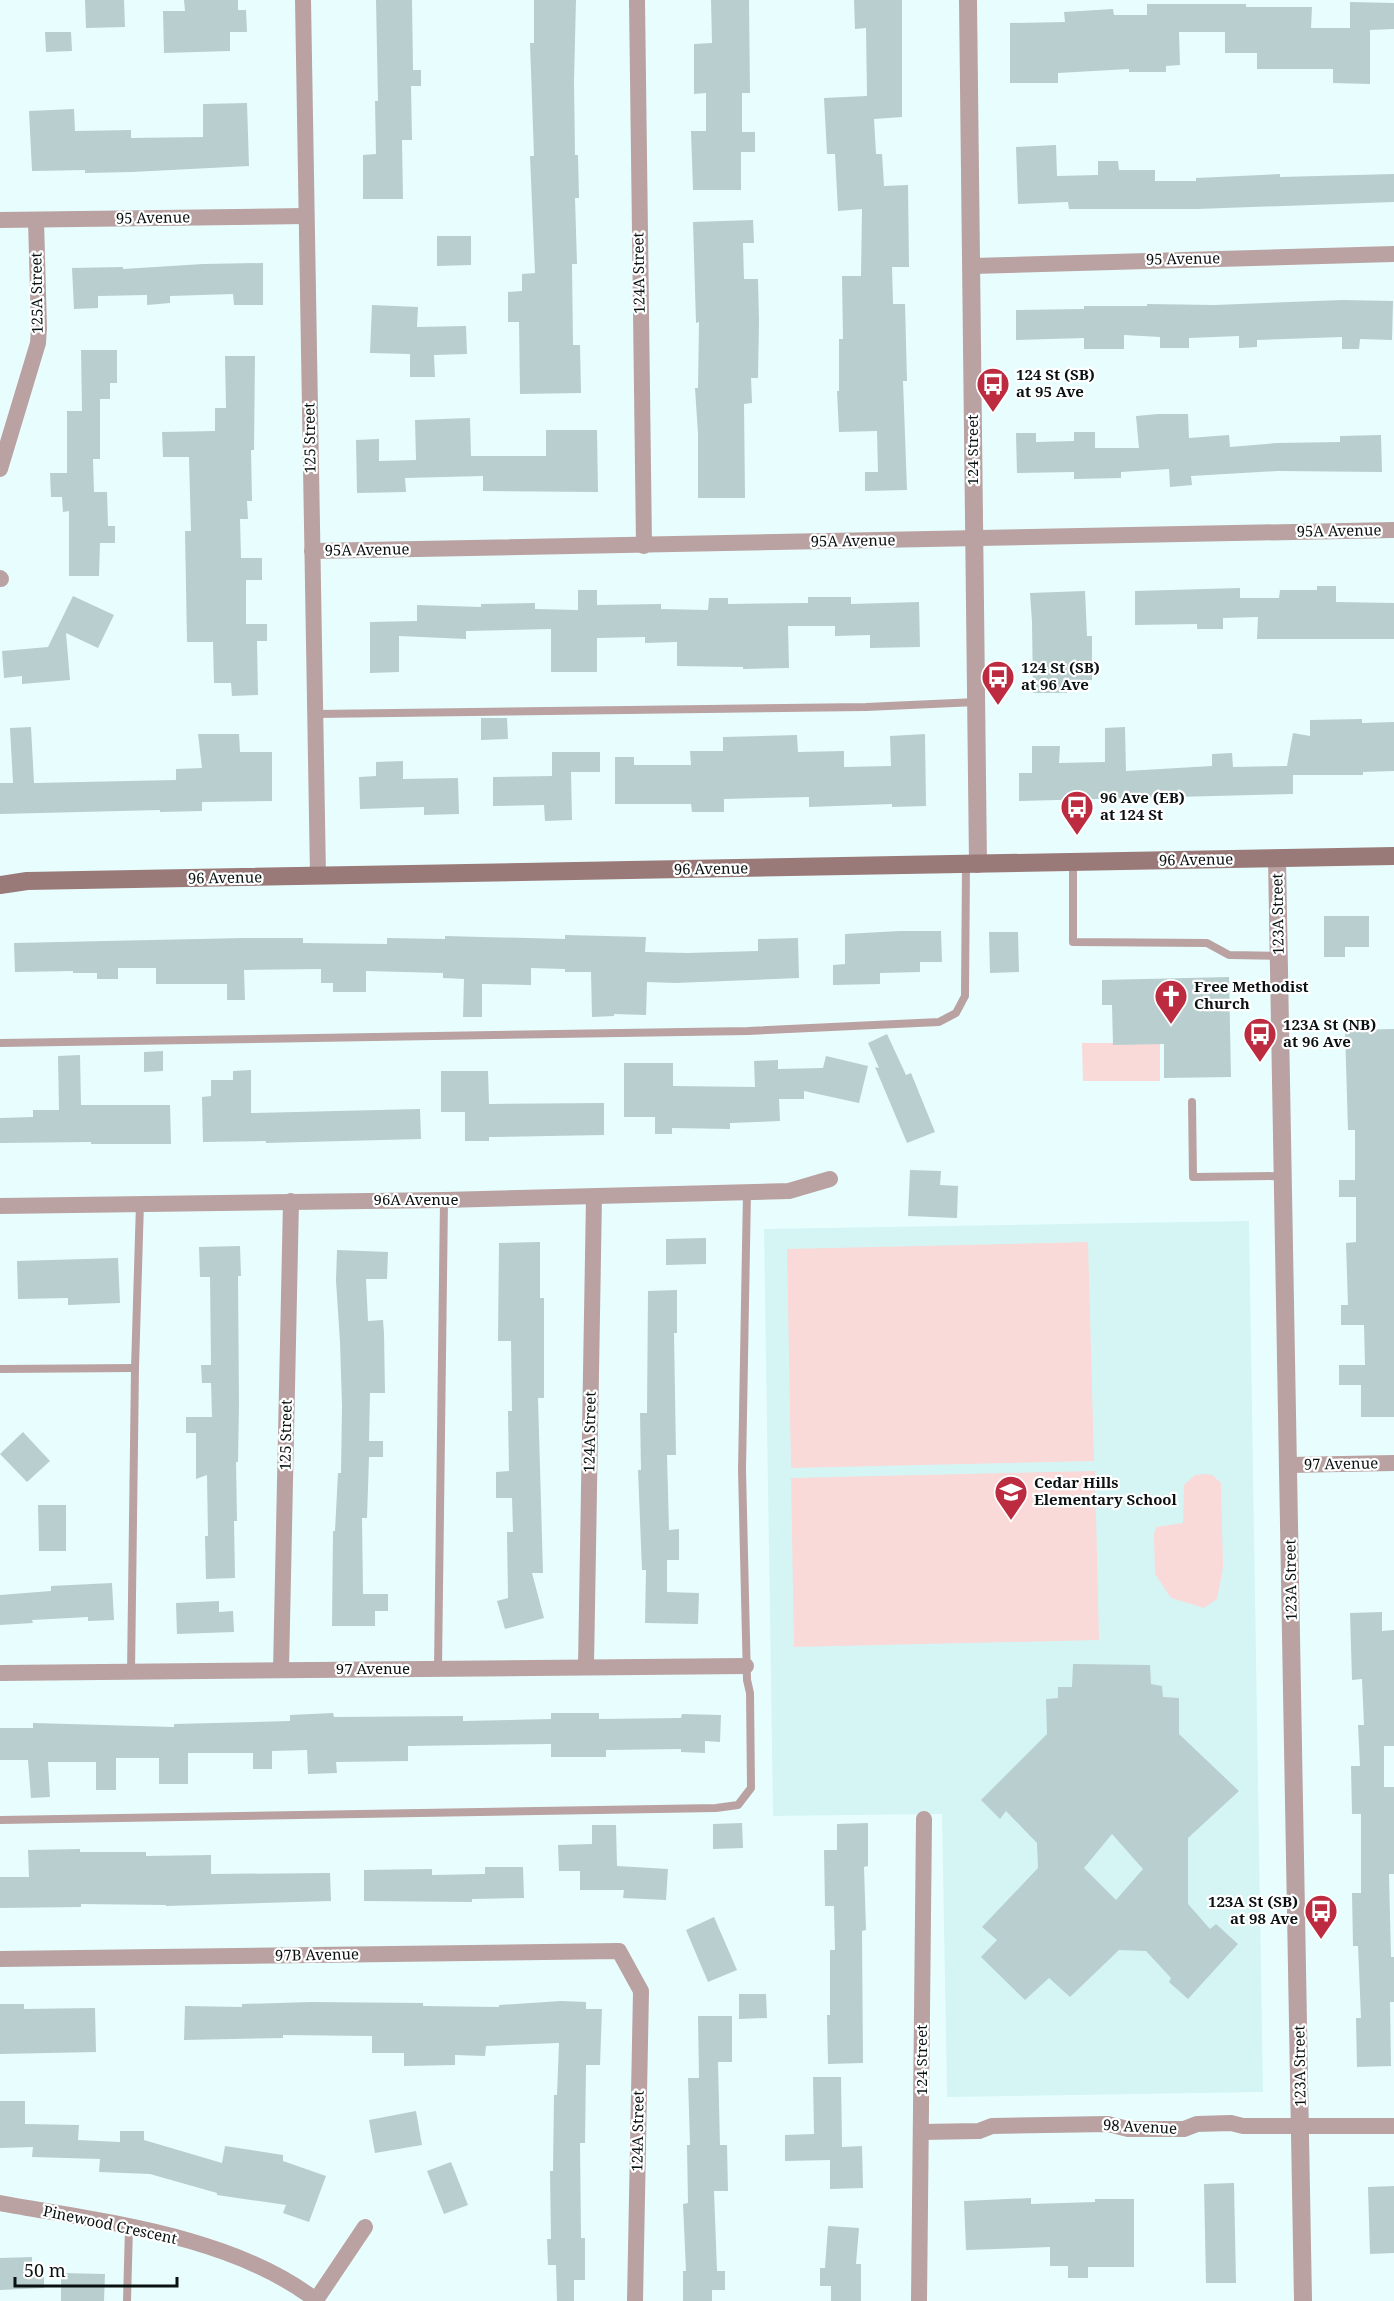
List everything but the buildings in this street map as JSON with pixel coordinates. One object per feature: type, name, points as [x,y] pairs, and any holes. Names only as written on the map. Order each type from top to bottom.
[{"type":"main road","name":"96 Avenue","points":[[0,878],[27,881],[1394,856]]},
{"type":"main road","name":"96 Avenue","points":[[0,885],[27,881]]},
{"type":"street","name":"125 Street","points":[[303,0],[318,876]]},
{"type":"street","name":"124A Street","points":[[637,0],[644,546]]},
{"type":"street","name":"124 Street","points":[[968,0],[973,539],[977,702],[972,865]]},
{"type":"street","name":"95 Avenue","points":[[0,220],[306,216]]},
{"type":"street","name":"125A Street","points":[[0,470],[38,343],[36,220]]},
{"type":"street","name":"95 Avenue","points":[[972,266],[1394,254]]},
{"type":"street","name":"95A Avenue","points":[[312,551],[1394,530]]},
{"type":"street","name":"123A Street","points":[[1277,859],[1303,2301]]},
{"type":"street","name":"96A Avenue","points":[[0,1206],[444,1200],[789,1191],[830,1179]]},
{"type":"street","name":"124A Street","points":[[586,1666],[594,1197]]},
{"type":"street","name":"125 Street","points":[[281,1670],[291,1201]]},
{"type":"street","name":"97 Avenue","points":[[1289,1465],[1394,1463]]},
{"type":"street","name":"97 Avenue","points":[[0,1673],[746,1666]]},
{"type":"street","name":"124 Street","points":[[919,2301],[924,1819]]},
{"type":"street","name":"97B Avenue","points":[[0,1959],[619,1950],[626,1964]]},
{"type":"street","name":"124A Street","points":[[626,1964],[641,1991],[635,2301]]},
{"type":"street","name":"98 Avenue","points":[[922,2132],[979,2131],[992,2126],[1108,2124],[1128,2129],[1184,2129],[1197,2124],[1232,2123],[1243,2126],[1394,2126]]},
{"type":"street","name":"Pinewood Crescent","points":[[0,2203],[175,2237],[223,2252],[285,2281],[316,2300],[365,2227]]},
{"type":"lane","points":[[316,714],[866,706],[977,702]]},
{"type":"lane","points":[[1073,862],[1073,942],[1207,943],[1229,955],[1279,956]]},
{"type":"lane","points":[[0,1043],[737,1031],[939,1022],[957,1013],[965,996],[972,865]]},
{"type":"lane","points":[[1192,1101],[1193,1177],[1284,1176]]},
{"type":"lane","points":[[0,1820],[716,1808],[738,1805],[751,1788],[742,1470],[747,1192]]},
{"type":"lane","points":[[438,1668],[444,1200]]},
{"type":"lane","points":[[131,1672],[135,1368],[140,1203]]},
{"type":"lane","points":[[0,1369],[135,1368]]},
{"type":"lane","points":[[128,2301],[129,2227]]},
{"type":"shaded area","points":[[1082,1043],[1160,1043],[1160,1081],[1083,1081]]},
{"type":"shaded area","name":"Cedar Hills Elementary School","points":[[1249,1221],[1263,2092],[947,2097],[942,1814],[773,1816],[764,1229]]},
{"type":"shaded area","points":[[1088,1242],[1094,1461],[791,1468],[787,1249]]},
{"type":"shaded area","points":[[1095,1471],[1099,1640],[794,1647],[791,1478]]},
{"type":"shaded area","points":[[1195,1475],[1212,1475],[1221,1483],[1223,1568],[1217,1599],[1204,1608],[1171,1598],[1155,1574],[1154,1535],[1156,1527],[1183,1523],[1184,1485]]},
{"type":"place","name":"124 St (SB) at 95 Ave","points":[[993,413]]},
{"type":"place","name":"124 St (SB) at 96 Ave","points":[[998,706]]},
{"type":"place","name":"96 Ave (EB) at 124 St","points":[[1077,836]]},
{"type":"place","name":"Free Methodist Church","points":[[1171,1025]]},
{"type":"place","name":"123A St (NB) at 96 Ave","points":[[1260,1063]]},
{"type":"place","name":"Cedar Hills Elementary School","points":[[1011,1521]]},
{"type":"place","name":"123A St (SB) at 98 Ave","points":[[1321,1940]]}]
